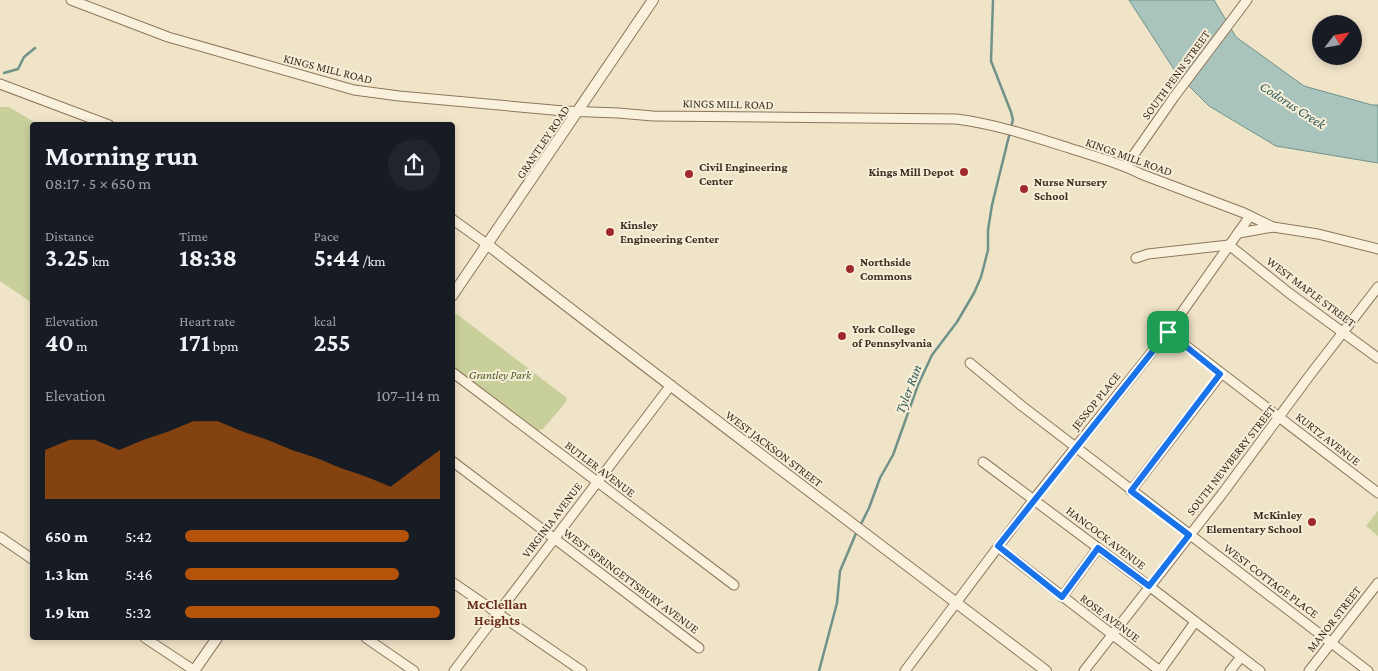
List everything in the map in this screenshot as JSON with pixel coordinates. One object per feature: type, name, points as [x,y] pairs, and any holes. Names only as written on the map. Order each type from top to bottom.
[{"type":"street","name":"KINGS MILL ROAD","points":[[71,0],[168,36],[354,90],[399,96],[578,112],[653,116],[956,119],[980,122],[1126,166],[1141,174],[1244,213],[1273,227],[1318,234],[1378,249]]},
{"type":"street","name":"GRANTLEY ROAD","points":[[455,292],[653,0]]},
{"type":"street","name":"SOUTH PENN STREET","points":[[1126,166],[1174,97],[1247,0]]},
{"type":"street","points":[[0,84],[101,122]]},
{"type":"street","name":"JESSOP PLACE","points":[[905,671],[1034,499],[1168,332],[1250,216]]},
{"type":"street","points":[[455,221],[488,245]]},
{"type":"street","points":[[1239,233],[1273,227]]},
{"type":"street","name":"WEST JACKSON STREET","points":[[488,245],[1046,671]]},
{"type":"street","points":[[1136,258],[1148,254],[1229,245]]},
{"type":"street","name":"WEST MAPLE STREET","points":[[1229,245],[1378,358]]},
{"type":"street","name":"SOUTH NEWBERRY STREET","points":[[1084,671],[1378,287]]},
{"type":"street","name":"KURTZ AVENUE","points":[[1168,332],[1220,374],[1280,417],[1378,493]]},
{"type":"street","name":"WEST COTTAGE PLACE","points":[[970,363],[1131,491],[1368,671]]},
{"type":"street","name":"BUTLER AVENUE","points":[[455,374],[734,586]]},
{"type":"street","points":[[1131,491],[1220,374]]},
{"type":"street","name":"VIRGINIA AVENUE","points":[[454,671],[671,385]]},
{"type":"street","name":"HANCOCK AVENUE","points":[[983,462],[1260,671]]},
{"type":"street","name":"WEST SPRINGETTSBURY AVENUE","points":[[455,463],[699,648]]},
{"type":"street","points":[[0,537],[30,558]]},
{"type":"street","name":"ROSE AVENUE","points":[[998,546],[1160,671]]},
{"type":"street","points":[[1062,597],[1098,548]]},
{"type":"street","points":[[455,584],[582,671]]},
{"type":"street","name":"MANOR STREET","points":[[1309,671],[1378,584]]},
{"type":"street","points":[[1160,671],[1195,622]]},
{"type":"street","points":[[149,640],[195,671],[216,640]]},
{"type":"street","points":[[369,640],[414,671]]},
{"type":"street","points":[[1230,671],[1241,657]]},
{"type":"green space","points":[[0,107],[9,107],[34,122],[30,122],[30,302],[0,281]]},
{"type":"green space","name":"Grantley Park","points":[[455,314],[567,398],[566,402],[543,429],[537,431],[455,369]]},
{"type":"green space","points":[[1378,511],[1378,536],[1366,526]]},
{"type":"water","name":"Codorus Creek","points":[[1129,0],[1214,0],[1236,37],[1304,86],[1378,105],[1378,163],[1276,146],[1209,106],[1177,74]]},
{"type":"waterway","name":"Tyler Run","points":[[993,0],[991,61],[1011,112],[1013,120],[1011,127]]},
{"type":"waterway","points":[[4,73],[18,69],[24,57],[35,48]]},
{"type":"waterway","name":"Tyler Run","points":[[860,526],[880,478],[893,455],[918,385],[932,355],[957,322],[981,277],[988,250],[988,230],[992,205],[1010,132]]},
{"type":"waterway","name":"Tyler Run","points":[[819,671],[837,603],[840,571],[857,531]]},
{"type":"place","name":"Kings Mill Depot","points":[[964,172]]},
{"type":"place","name":"Civil Engineering Center","points":[[689,174]]},
{"type":"place","name":"Nurse Nursery School","points":[[1024,189]]},
{"type":"place","name":"Kinsley Engineering Center","points":[[610,232]]},
{"type":"place","name":"Northside Commons","points":[[850,269]]},
{"type":"place","name":"York College of Pennsylvania","points":[[842,336]]},
{"type":"place","name":"McKinley Elementary School","points":[[1312,522]]},
{"type":"district","name":"McClellan Heights","points":[[497,612]]},
{"type":"route","points":[[1168,332],[1220,374],[1131,491],[1189,535],[1149,586],[1098,548],[1062,597],[998,546],[1168,332]]}]
